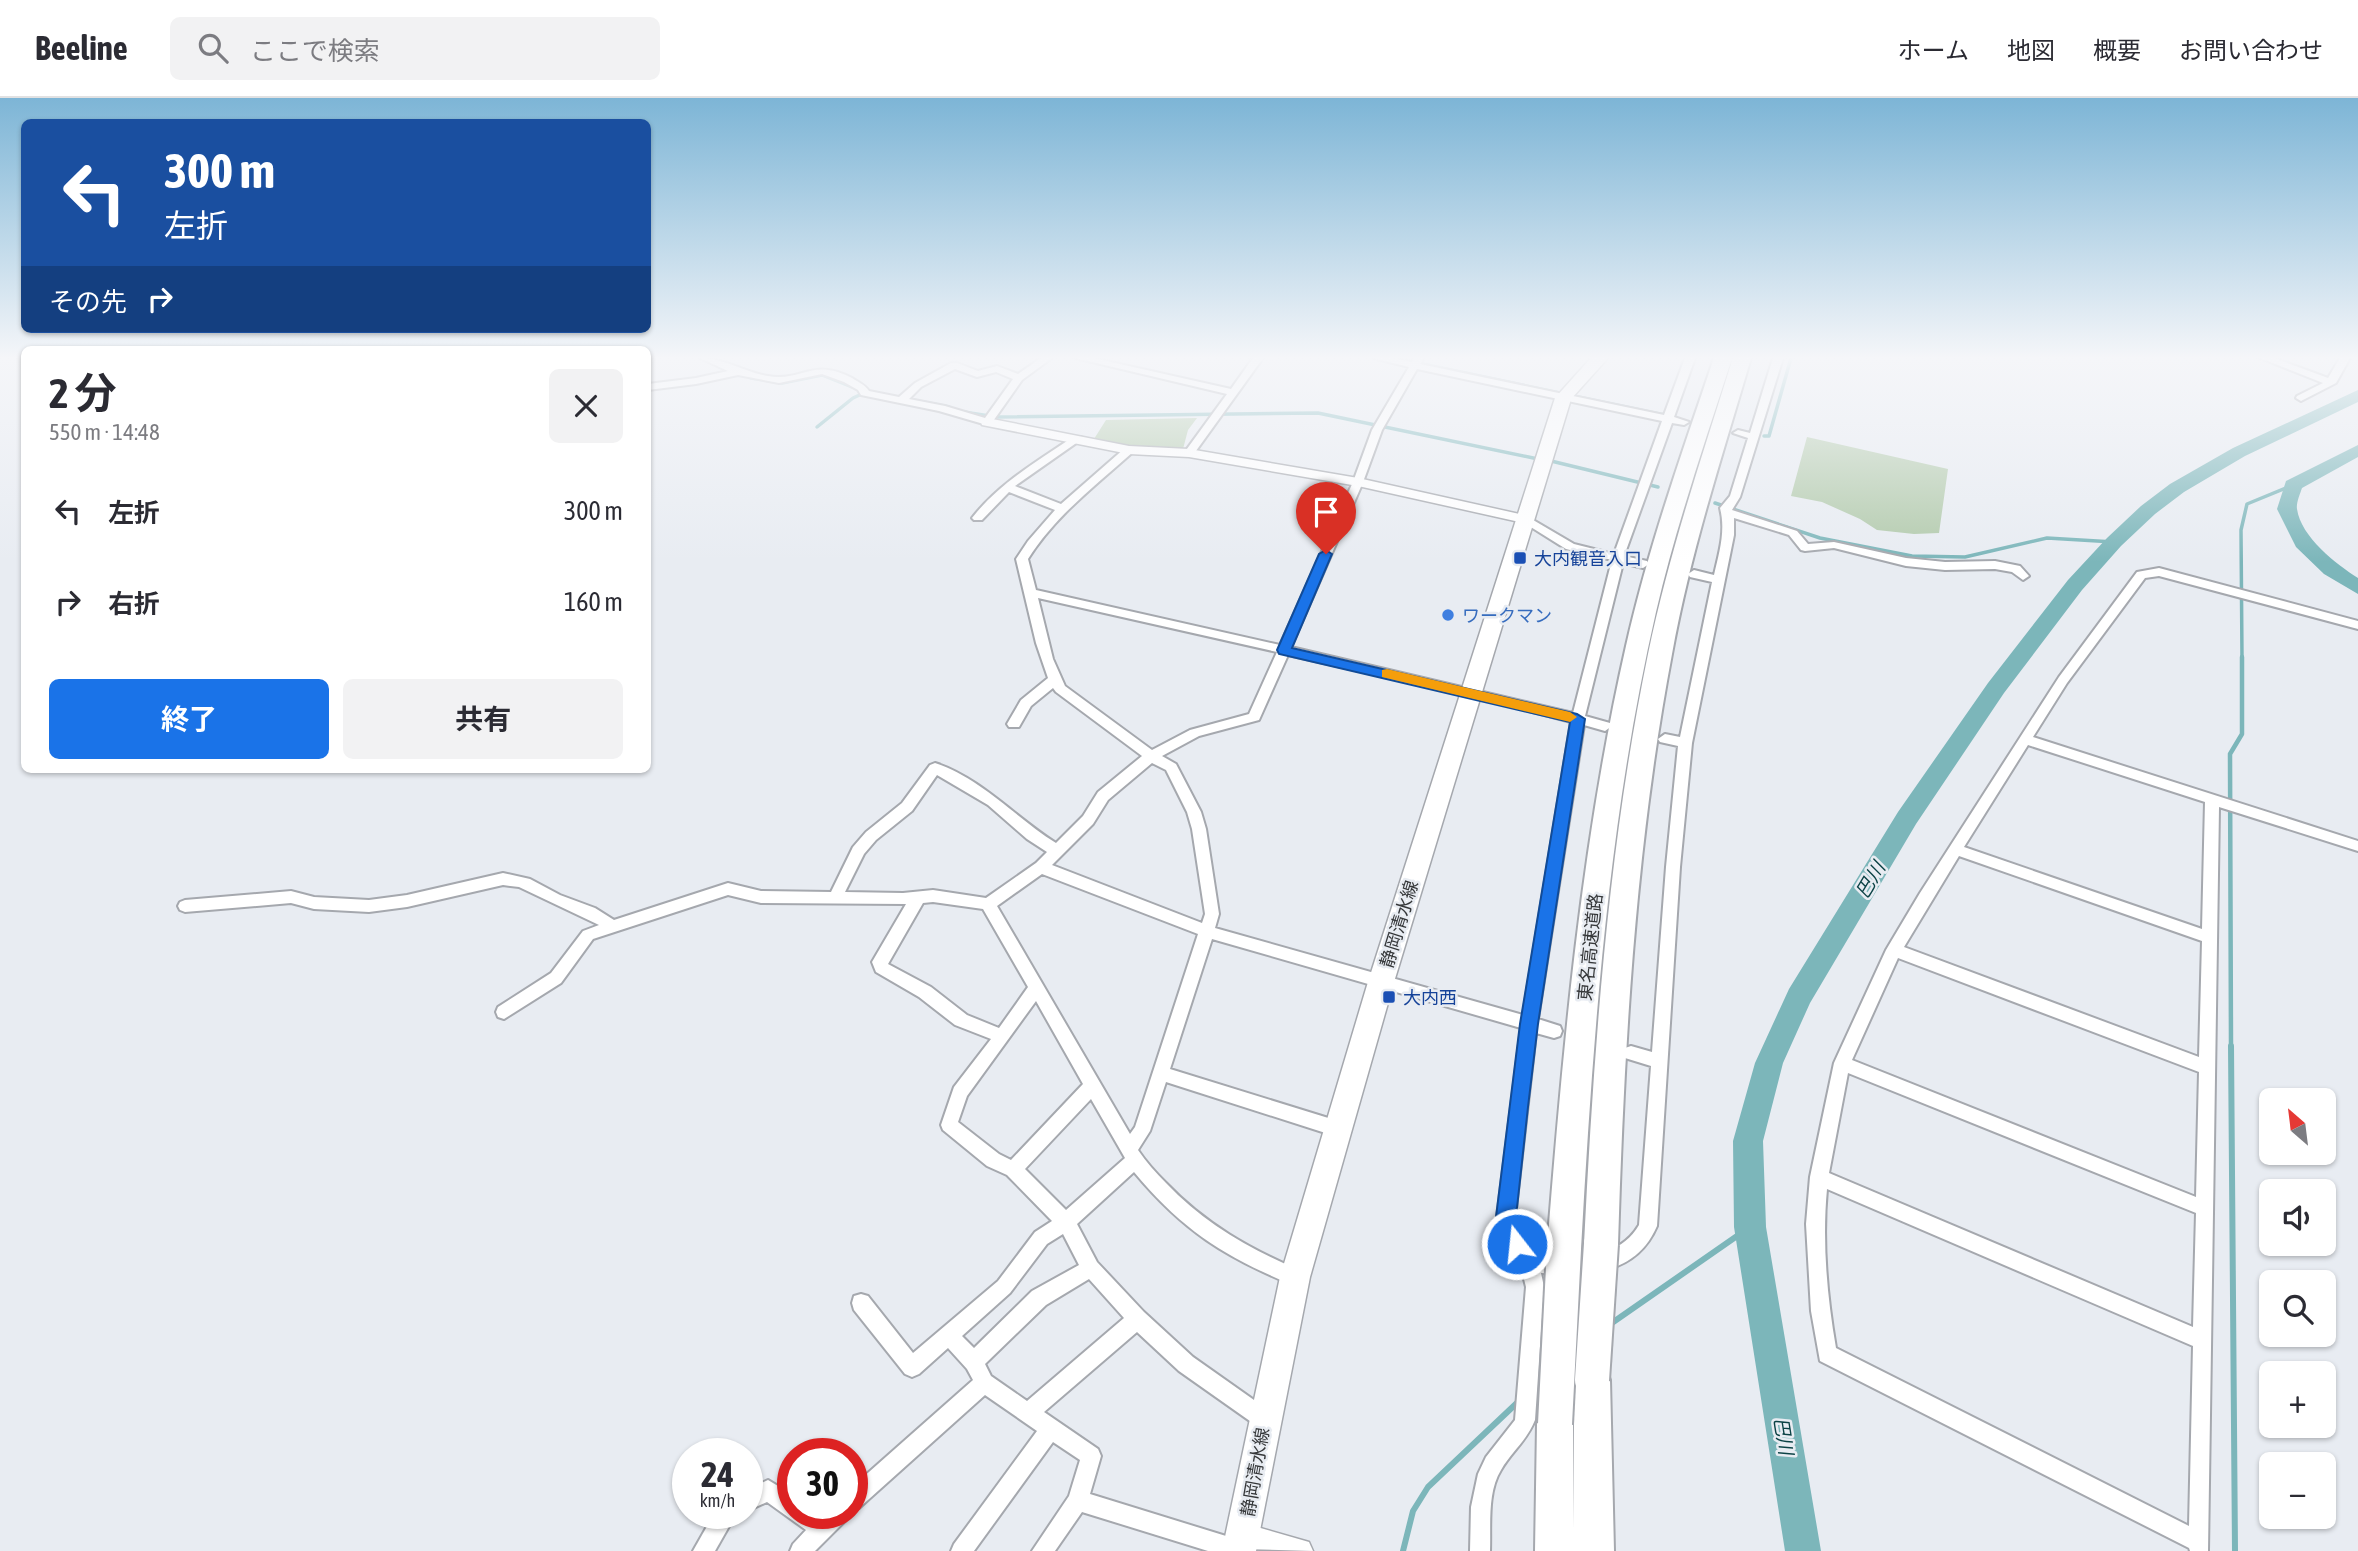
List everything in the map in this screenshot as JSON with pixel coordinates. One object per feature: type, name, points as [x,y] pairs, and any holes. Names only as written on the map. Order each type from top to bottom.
[{"type":"highway","name":"東名高速道路","points":[[1555,1551],[1540,1422],[1564,1249],[1572,1121],[1598,869],[1613,771],[1637,647],[1659,558],[1701,426]]},
{"type":"highway","name":"東名高速道路","points":[[1594,1551],[1592,1380],[1614,991],[1639,777],[1661,653],[1681,563],[1722,426]]},
{"type":"main road","name":"静岡清水線","points":[[1240,1546],[1295,1277],[1381,982],[1554,426]]},
{"type":"street","points":[[1007,426],[1129,450],[1189,453],[1358,482],[1524,519],[1570,547],[1643,564]]},
{"type":"street","points":[[1189,453],[1209,426]]},
{"type":"street","points":[[504,1012],[556,978],[588,935],[728,889],[761,897],[835,899],[933,896],[988,904],[1041,867],[1088,820],[1103,796],[1151,755],[1195,733],[1254,717],[1358,482],[1379,426]]},
{"type":"street","points":[[1480,1551],[1481,1518],[1493,1465],[1521,1433],[1540,1422],[1530,1366],[1535,1287],[1529,1263],[1517,1244],[1506,1217],[1529,1024],[1577,719],[1618,558],[1663,426]]},
{"type":"street","points":[[1529,1263],[1553,1265],[1612,1259],[1625,1254],[1640,1241],[1648,1226],[1673,867],[1685,743],[1728,535],[1728,507],[1758,426]]},
{"type":"street","points":[[1738,433],[1755,437]]},
{"type":"street","points":[[978,518],[984,509],[1010,488],[1077,439]]},
{"type":"street","points":[[861,1303],[912,1367],[1004,1287],[1041,1238],[1066,1222],[1132,1154],[1142,1131],[1212,914],[1196,821],[1171,767],[1069,696],[1055,679],[1038,626],[1034,593],[1023,559],[1032,541],[1063,509],[1129,450]]},
{"type":"street","points":[[1010,488],[1063,509]]},
{"type":"street","points":[[1728,507],[1793,533],[1805,548],[1834,545],[1906,562],[1995,565],[2016,569],[2023,576]]},
{"type":"street","points":[[2212,800],[2199,1546],[1827,1354],[1820,1311],[1815,1224],[1819,1177],[1842,1063],[1894,950],[2063,680],[2141,575],[2158,572],[2358,625]]},
{"type":"street","points":[[1694,574],[1718,580]]},
{"type":"street","points":[[1034,593],[1471,692],[1605,726]]},
{"type":"street","points":[[1014,724],[1026,703],[1055,679]]},
{"type":"street","points":[[1665,739],[1685,743]]},
{"type":"street","points":[[2027,740],[2358,846]]},
{"type":"street","points":[[835,899],[858,851],[871,836],[907,807],[934,768],[993,801],[1032,835],[1056,851]]},
{"type":"street","points":[[1958,850],[2209,937]]},
{"type":"street","points":[[1041,867],[1206,931],[1554,1031]]},
{"type":"street","points":[[185,906],[291,897],[314,903],[369,906],[407,901],[503,879],[515,879],[528,882],[556,900],[586,908],[611,926]]},
{"type":"street","points":[[918,898],[880,962],[881,968],[925,992],[961,1020],[1002,1036]]},
{"type":"street","points":[[988,904],[1091,1087],[1132,1154],[1163,1195],[1188,1219],[1231,1250],[1295,1277]]},
{"type":"street","points":[[1894,950],[2206,1067]]},
{"type":"street","points":[[1036,988],[960,1091],[949,1125],[993,1160],[1013,1169],[1066,1222],[1091,1268],[1137,1319],[1186,1364],[1265,1419]]},
{"type":"street","points":[[1631,1053],[1660,1061]]},
{"type":"street","points":[[1842,1063],[2204,1208]]},
{"type":"street","points":[[1159,1073],[1338,1129]]},
{"type":"street","points":[[1013,1169],[1091,1087]]},
{"type":"street","points":[[1819,1177],[2202,1340]]},
{"type":"street","points":[[974,1362],[1039,1298],[1091,1268]]},
{"type":"street","points":[[1028,1413],[1137,1319]]},
{"type":"street","points":[[949,1335],[974,1362],[984,1383],[1091,1456],[1078,1502],[1042,1551]]},
{"type":"street","points":[[868,1487],[984,1383]]},
{"type":"street","points":[[961,1551],[1051,1428]]},
{"type":"street","points":[[1078,1502],[1240,1546],[1300,1551]]},
{"type":"street","points":[[703,1551],[717,1529]]},
{"type":"street","points":[[800,1551],[822,1529]]},
{"type":"green space","points":[[1102,426],[1191,426],[1183,449],[1131,447],[1094,439]]},
{"type":"green space","points":[[1807,437],[1948,469],[1939,533],[1914,534],[1877,530],[1822,502],[1791,496]]},
{"type":"waterway","points":[[1379,426],[1538,459]]},
{"type":"waterway","points":[[1764,436],[1769,436],[1772,426]]},
{"type":"waterway","name":"巴川","points":[[1803,1551],[1750,1227],[1748,1141],[1769,1063],[1799,997],[1907,818],[1996,688],[2075,585],[2114,542],[2148,510],[2177,488],[2239,452],[2294,426]]},
{"type":"waterway","points":[[2358,450],[2293,485],[2287,509],[2303,543],[2331,570],[2358,587]]},
{"type":"waterway","points":[[1547,460],[1658,487]]},
{"type":"waterway","points":[[2242,659],[2241,530],[2247,504],[2293,485]]},
{"type":"waterway","points":[[1715,503],[1820,538],[1912,556],[1965,557],[2047,538],[2114,542]]},
{"type":"waterway","points":[[2231,1048],[2230,754],[2242,734],[2242,659]]},
{"type":"waterway","points":[[2231,1046],[2235,1551]]},
{"type":"waterway","points":[[1609,1325],[1750,1227]]},
{"type":"waterway","points":[[1403,1551],[1413,1511],[1428,1487],[1519,1401]]},
{"type":"slow traffic","points":[[1387,673],[1570,717]]},
{"type":"place","name":"大内観音入口","points":[[1520,558]]},
{"type":"place","name":"ワークマン","points":[[1448,615]]},
{"type":"place","name":"大内西","points":[[1389,997]]},
{"type":"route","points":[[1326,554],[1284,650],[1577,719],[1529,1024],[1506,1217],[1517,1244]]}]
